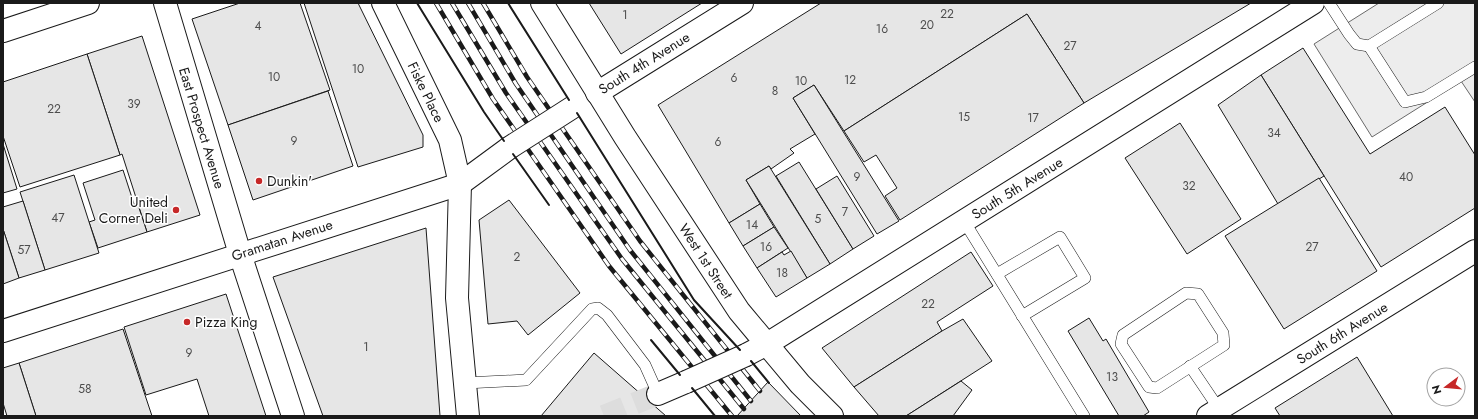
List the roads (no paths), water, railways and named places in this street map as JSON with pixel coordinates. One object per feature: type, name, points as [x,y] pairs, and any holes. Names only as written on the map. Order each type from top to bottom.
[{"type":"street","points":[[3,31],[88,3]]},
{"type":"street","name":"East Prospect Avenue","points":[[165,3],[240,254],[293,416]]},
{"type":"street","name":"Fiske Place","points":[[383,3],[450,140],[460,184],[457,298],[468,416]]},
{"type":"street","name":"West 1st Street","points":[[542,3],[597,92],[739,311],[800,384],[832,416]]},
{"type":"street","name":"South 4th Avenue","points":[[547,124],[742,3]]},
{"type":"street","name":"South 5th Avenue","points":[[658,394],[768,344],[1313,3]]},
{"type":"street","name":"Gramatan Avenue","points":[[3,331],[460,184],[509,148],[547,124]]},
{"type":"street","name":"South 6th Avenue","points":[[1214,414],[1475,250]]},
{"type":"lane","points":[[1329,3],[1357,44],[1369,46],[1438,3]]},
{"type":"lane","points":[[1369,46],[1405,102],[1426,96],[1475,67]]},
{"type":"lane","points":[[964,222],[1084,416]]},
{"type":"lane","points":[[996,274],[1060,236],[1068,248],[1086,278],[1022,316]]},
{"type":"lane","points":[[1186,293],[1198,294],[1223,332],[1224,345],[1190,366],[1157,388],[1148,387],[1121,344],[1123,335],[1186,293]]},
{"type":"lane","points":[[465,383],[526,380],[592,310],[598,308],[607,315],[645,365],[658,394]]},
{"type":"lane","points":[[1190,366],[1214,414]]},
{"type":"tunnel","points":[[604,416],[658,394]]},
{"type":"railway","points":[[436,3],[493,99],[609,266],[732,416]]},
{"type":"railway","points":[[452,3],[506,93],[622,259],[744,409]]},
{"type":"railway","points":[[468,3],[516,84],[630,250],[751,401]]},
{"type":"railway","points":[[483,3],[527,77],[640,241],[760,391]]},
{"type":"place","name":"Dunkin'","points":[[259,181]]},
{"type":"place","name":"United Corner Deli","points":[[176,210]]},
{"type":"place","name":"Pizza King","points":[[187,322]]}]
